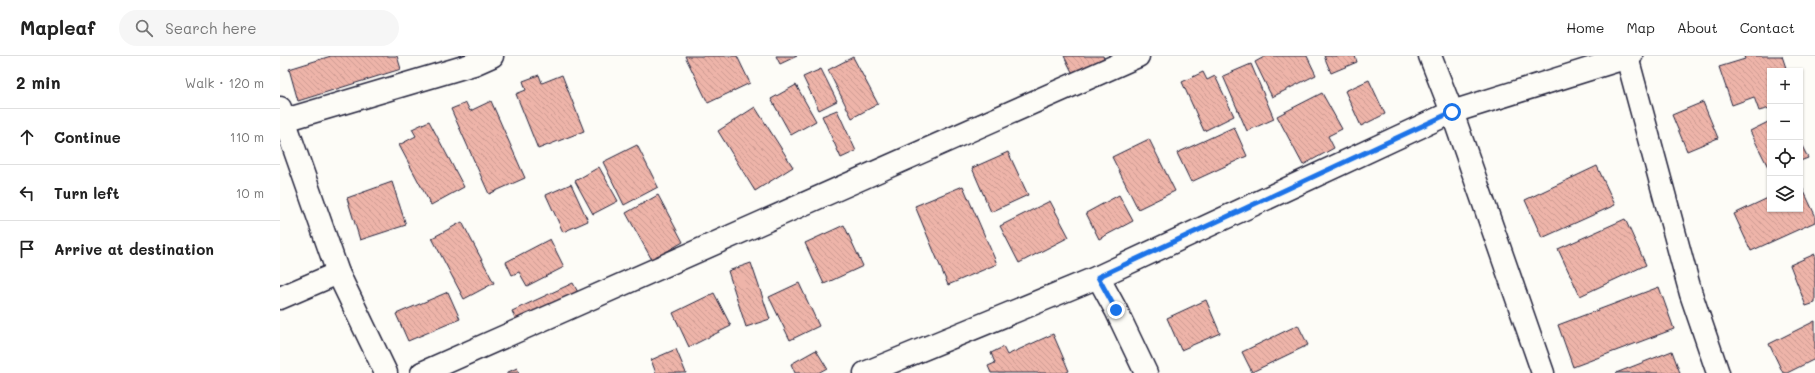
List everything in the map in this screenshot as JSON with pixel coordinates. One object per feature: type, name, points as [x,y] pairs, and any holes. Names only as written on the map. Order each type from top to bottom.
[{"type":"street","points":[[386,373],[338,272],[283,114],[474,64],[492,56]]},
{"type":"street","points":[[422,373],[1138,56]]},
{"type":"street","points":[[1430,56],[1452,112],[1543,373]]},
{"type":"street","points":[[865,373],[1098,277],[1452,112],[1629,57],[1691,294],[1718,373]]},
{"type":"street","points":[[280,298],[338,272]]},
{"type":"street","points":[[1098,277],[1116,310],[1146,373]]},
{"type":"building","points":[[331,56],[397,56],[401,69],[298,101],[289,69]]},
{"type":"building","points":[[685,56],[737,56],[750,83],[708,103]]},
{"type":"building","points":[[776,56],[797,56],[780,64]]},
{"type":"building","points":[[1064,56],[1103,56],[1104,58],[1073,74]]},
{"type":"building","points":[[1266,56],[1307,56],[1316,75],[1272,97],[1255,62]]},
{"type":"building","points":[[1324,56],[1355,56],[1357,62],[1331,73]]},
{"type":"building","points":[[1744,56],[1782,56],[1786,68],[1767,68],[1767,109],[1759,111],[1754,97],[1732,105],[1719,67],[1745,59]]},
{"type":"building","points":[[853,57],[878,104],[852,118],[828,70]]},
{"type":"building","points":[[1251,64],[1274,119],[1247,131],[1223,76]]},
{"type":"building","points":[[821,69],[837,101],[819,110],[803,77]]},
{"type":"building","points":[[1203,72],[1207,80],[1215,76],[1234,116],[1204,131],[1182,82]]},
{"type":"building","points":[[539,75],[542,83],[562,75],[584,131],[538,149],[516,94],[526,90],[523,81]]},
{"type":"building","points":[[1369,80],[1385,114],[1361,126],[1345,91]]},
{"type":"building","points":[[796,85],[816,121],[791,135],[771,99]]},
{"type":"building","points":[[1322,93],[1342,129],[1328,136],[1334,148],[1303,165],[1277,116]]},
{"type":"building","points":[[491,101],[525,178],[489,194],[451,109],[466,103],[470,111]]},
{"type":"building","points":[[1703,102],[1718,138],[1687,151],[1672,115]]},
{"type":"building","points":[[755,107],[793,167],[755,191],[718,131]]},
{"type":"building","points":[[837,110],[856,151],[841,158],[822,116]]},
{"type":"building","points":[[429,121],[464,187],[431,205],[399,145],[416,136],[412,129]]},
{"type":"building","points":[[1767,122],[1767,165],[1750,131]]},
{"type":"building","points":[[1234,127],[1247,156],[1191,182],[1177,153]]},
{"type":"building","points":[[1149,139],[1175,191],[1138,209],[1112,157]]},
{"type":"building","points":[[637,145],[658,187],[624,205],[603,162]]},
{"type":"building","points":[[1803,148],[1808,158],[1803,160]]},
{"type":"building","points":[[1008,152],[1028,195],[991,212],[972,168]]},
{"type":"building","points":[[1597,166],[1615,205],[1542,238],[1525,200]]},
{"type":"building","points":[[599,167],[618,201],[593,214],[575,181]]},
{"type":"building","points":[[392,182],[406,225],[360,240],[347,198]]},
{"type":"building","points":[[571,184],[588,221],[563,232],[546,195]]},
{"type":"building","points":[[963,186],[997,264],[948,285],[915,206]]},
{"type":"building","points":[[1803,189],[1815,215],[1815,222],[1751,251],[1734,214],[1767,198],[1767,212],[1803,212]]},
{"type":"building","points":[[658,195],[683,242],[652,260],[626,213]]},
{"type":"building","points":[[1119,195],[1133,221],[1099,239],[1086,213]]},
{"type":"building","points":[[1050,201],[1069,237],[1019,263],[1000,226]]},
{"type":"building","points":[[1625,219],[1646,265],[1580,296],[1558,249]]},
{"type":"building","points":[[462,222],[494,283],[464,299],[432,238]]},
{"type":"building","points":[[844,225],[863,266],[824,284],[805,243]]},
{"type":"building","points":[[550,239],[564,267],[527,286],[519,272],[512,275],[506,262]]},
{"type":"building","points":[[1815,254],[1815,303],[1806,306],[1790,265]]},
{"type":"building","points":[[751,263],[770,319],[746,327],[728,271]]},
{"type":"building","points":[[573,283],[580,296],[518,325],[512,311]]},
{"type":"building","points":[[799,283],[819,326],[790,340],[769,297]]},
{"type":"building","points":[[1659,287],[1674,329],[1573,367],[1558,325]]},
{"type":"building","points":[[448,292],[460,319],[408,341],[396,314]]},
{"type":"building","points":[[714,293],[731,326],[689,347],[673,313]]},
{"type":"building","points":[[1206,300],[1220,333],[1181,350],[1167,318]]},
{"type":"building","points":[[1815,321],[1815,359],[1787,373],[1783,373],[1769,344]]},
{"type":"building","points":[[1298,325],[1308,345],[1252,372],[1242,352]]},
{"type":"building","points":[[1053,334],[1069,371],[1065,373],[991,373],[988,366],[995,363],[991,353],[1003,347],[1007,355]]},
{"type":"building","points":[[676,349],[686,373],[656,373],[651,360]]},
{"type":"building","points":[[816,350],[827,368],[818,373],[795,373],[791,364]]},
{"type":"building","points":[[1672,351],[1680,373],[1616,373]]},
{"type":"building","points":[[517,368],[519,373],[506,373]]},
{"type":"route","points":[[1116,310],[1098,277],[1452,112]]}]
